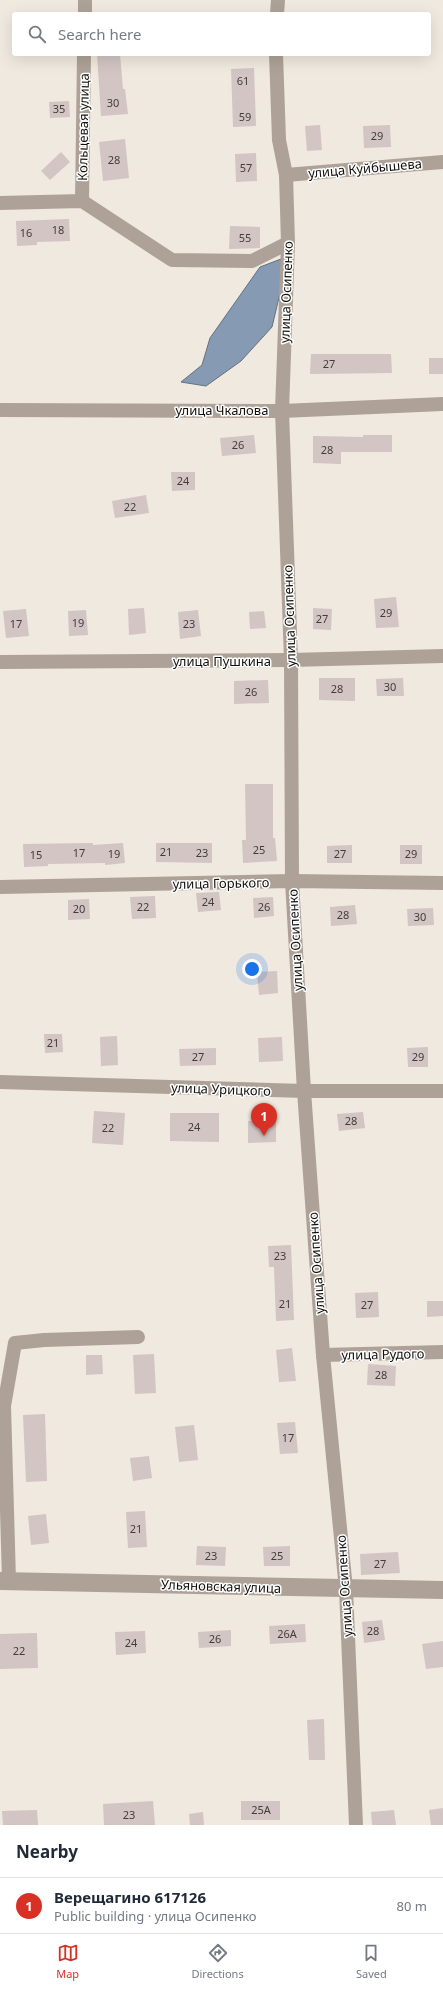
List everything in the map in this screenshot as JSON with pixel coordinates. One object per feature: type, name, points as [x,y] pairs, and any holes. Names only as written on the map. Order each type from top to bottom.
[{"type":"street","points":[[85,0],[85,12]]},
{"type":"street","points":[[277,12],[278,0]]},
{"type":"street","name":"Кольцевая улица","points":[[82,201],[84,56]]},
{"type":"street","name":"улица Осипенко","points":[[276,56],[279,140],[286,175],[288,243],[282,410],[291,660],[292,882],[304,1091],[323,1355],[346,1589],[356,1825]]},
{"type":"street","name":"улица Куйбышева","points":[[286,175],[443,162]]},
{"type":"street","points":[[0,203],[82,201],[172,260],[252,261],[288,243]]},
{"type":"street","name":"улица Чкалова","points":[[0,410],[282,410],[443,404]]},
{"type":"street","name":"улица Пушкина","points":[[0,662],[291,660],[443,656]]},
{"type":"street","name":"улица Горького","points":[[0,887],[292,882],[443,883]]},
{"type":"street","name":"улица Урицкого","points":[[0,1082],[304,1091],[443,1091]]},
{"type":"street","points":[[5,1580],[4,1406],[15,1343],[44,1340],[138,1337]]},
{"type":"street","name":"улица Рудого","points":[[323,1355],[443,1352]]},
{"type":"street","name":"Ульяновская улица","points":[[5,1580],[346,1589],[443,1590]]},
{"type":"water","points":[[281,259],[281,289],[272,327],[241,361],[206,386],[181,382],[202,365],[210,338],[260,267]]},
{"type":"building","points":[[97,56],[120,56],[123,89],[125,89],[128,114],[101,116]]},
{"type":"building","points":[[254,68],[256,126],[233,127],[231,69]]},
{"type":"building","points":[[69,101],[70,117],[50,118],[49,102]]},
{"type":"building","points":[[320,125],[322,150],[307,151],[305,126]]},
{"type":"building","points":[[390,125],[391,147],[364,148],[363,126]]},
{"type":"building","points":[[125,139],[129,178],[103,181],[99,142]]},
{"type":"building","points":[[61,152],[70,162],[50,180],[41,171]]},
{"type":"building","points":[[256,153],[257,181],[236,182],[235,154]]},
{"type":"building","points":[[69,219],[70,241],[37,242],[37,245],[17,246],[16,221]]},
{"type":"building","points":[[230,226],[260,227],[260,248],[229,249]]},
{"type":"building","points":[[311,354],[391,354],[392,373],[310,374]]},
{"type":"building","points":[[429,358],[443,358],[443,374],[429,374]]},
{"type":"building","points":[[254,435],[256,453],[222,456],[220,438]]},
{"type":"building","points":[[363,435],[392,435],[392,452],[341,452],[341,464],[313,463],[313,436],[363,437]]},
{"type":"building","points":[[171,472],[195,472],[195,490],[172,491]]},
{"type":"building","points":[[146,495],[149,513],[115,518],[112,501]]},
{"type":"building","points":[[396,597],[399,627],[376,628],[374,599]]},
{"type":"building","points":[[144,608],[146,633],[129,635],[128,609]]},
{"type":"building","points":[[313,608],[332,609],[331,630],[313,629]]},
{"type":"building","points":[[26,609],[29,636],[6,638],[3,611]]},
{"type":"building","points":[[86,610],[88,635],[69,636],[68,611]]},
{"type":"building","points":[[198,610],[201,636],[180,639],[178,612]]},
{"type":"building","points":[[264,611],[266,628],[250,629],[249,612]]},
{"type":"building","points":[[319,678],[355,678],[355,701],[319,700]]},
{"type":"building","points":[[403,678],[404,696],[377,696],[376,679]]},
{"type":"building","points":[[268,680],[269,703],[234,704],[234,681]]},
{"type":"building","points":[[245,784],[273,784],[273,838],[275,838],[277,861],[243,863],[242,840],[246,840]]},
{"type":"building","points":[[93,843],[93,845],[123,843],[125,863],[105,865],[105,863],[48,864],[48,866],[24,867],[23,844]]},
{"type":"building","points":[[156,843],[212,843],[212,863],[156,862]]},
{"type":"building","points":[[352,845],[352,863],[327,863],[327,846]]},
{"type":"building","points":[[400,845],[422,845],[422,864],[400,864]]},
{"type":"building","points":[[219,892],[221,910],[198,912],[196,893]]},
{"type":"building","points":[[155,896],[156,918],[132,919],[130,897]]},
{"type":"building","points":[[273,897],[274,916],[254,918],[253,898]]},
{"type":"building","points":[[89,899],[90,919],[68,920],[68,900]]},
{"type":"building","points":[[355,905],[357,924],[331,926],[330,907]]},
{"type":"building","points":[[433,908],[434,925],[408,926],[407,909]]},
{"type":"building","points":[[277,971],[278,993],[259,995],[257,972]]},
{"type":"building","points":[[44,1034],[62,1034],[63,1052],[45,1053]]},
{"type":"building","points":[[117,1036],[118,1065],[101,1066],[100,1037]]},
{"type":"building","points":[[282,1037],[283,1061],[259,1062],[258,1038]]},
{"type":"building","points":[[428,1047],[428,1067],[408,1067],[407,1048]]},
{"type":"building","points":[[216,1048],[216,1065],[180,1066],[179,1049]]},
{"type":"building","points":[[94,1111],[125,1113],[123,1145],[92,1143]]},
{"type":"building","points":[[363,1112],[365,1128],[339,1131],[337,1114]]},
{"type":"building","points":[[170,1113],[219,1113],[219,1142],[170,1141]]},
{"type":"building","points":[[276,1120],[276,1142],[248,1143],[248,1121]]},
{"type":"building","points":[[291,1245],[294,1320],[276,1321],[274,1267],[269,1267],[268,1246]]},
{"type":"building","points":[[378,1292],[379,1317],[356,1318],[355,1293]]},
{"type":"building","points":[[427,1301],[443,1301],[443,1316],[427,1317]]},
{"type":"building","points":[[292,1348],[296,1381],[279,1382],[276,1350]]},
{"type":"building","points":[[154,1354],[156,1393],[135,1394],[133,1355]]},
{"type":"building","points":[[86,1355],[102,1355],[103,1374],[86,1375]]},
{"type":"building","points":[[368,1364],[396,1366],[395,1386],[367,1385]]},
{"type":"building","points":[[45,1414],[47,1481],[26,1482],[23,1415]]},
{"type":"building","points":[[295,1422],[298,1453],[280,1454],[277,1423]]},
{"type":"building","points":[[194,1425],[198,1460],[179,1462],[175,1427]]},
{"type":"building","points":[[149,1456],[152,1478],[133,1481],[130,1458]]},
{"type":"building","points":[[145,1511],[147,1547],[128,1548],[126,1512]]},
{"type":"building","points":[[46,1514],[49,1543],[31,1545],[28,1516]]},
{"type":"building","points":[[197,1546],[226,1547],[225,1566],[196,1565]]},
{"type":"building","points":[[290,1546],[290,1566],[264,1566],[263,1547]]},
{"type":"building","points":[[398,1552],[400,1573],[361,1575],[360,1554]]},
{"type":"building","points":[[382,1620],[385,1640],[364,1643],[362,1622]]},
{"type":"building","points":[[305,1624],[306,1642],[270,1644],[269,1626]]},
{"type":"building","points":[[231,1630],[231,1646],[199,1648],[198,1632]]},
{"type":"building","points":[[145,1631],[146,1653],[116,1655],[115,1632]]},
{"type":"building","points":[[37,1633],[38,1668],[0,1669],[0,1634]]},
{"type":"building","points":[[443,1641],[443,1667],[426,1669],[422,1644]]},
{"type":"building","points":[[324,1719],[325,1760],[309,1760],[307,1720]]},
{"type":"building","points":[[153,1801],[155,1825],[104,1825],[103,1804]]},
{"type":"building","points":[[241,1801],[280,1801],[280,1820],[241,1820]]},
{"type":"building","points":[[443,1808],[443,1825],[431,1825],[429,1810]]},
{"type":"building","points":[[37,1810],[38,1825],[3,1825],[2,1811]]},
{"type":"building","points":[[394,1810],[396,1825],[372,1825],[371,1812]]},
{"type":"building","points":[[203,1812],[204,1825],[190,1825],[189,1814]]},
{"type":"place","name":"Верещагино 617126","points":[[264,1136]]}]
